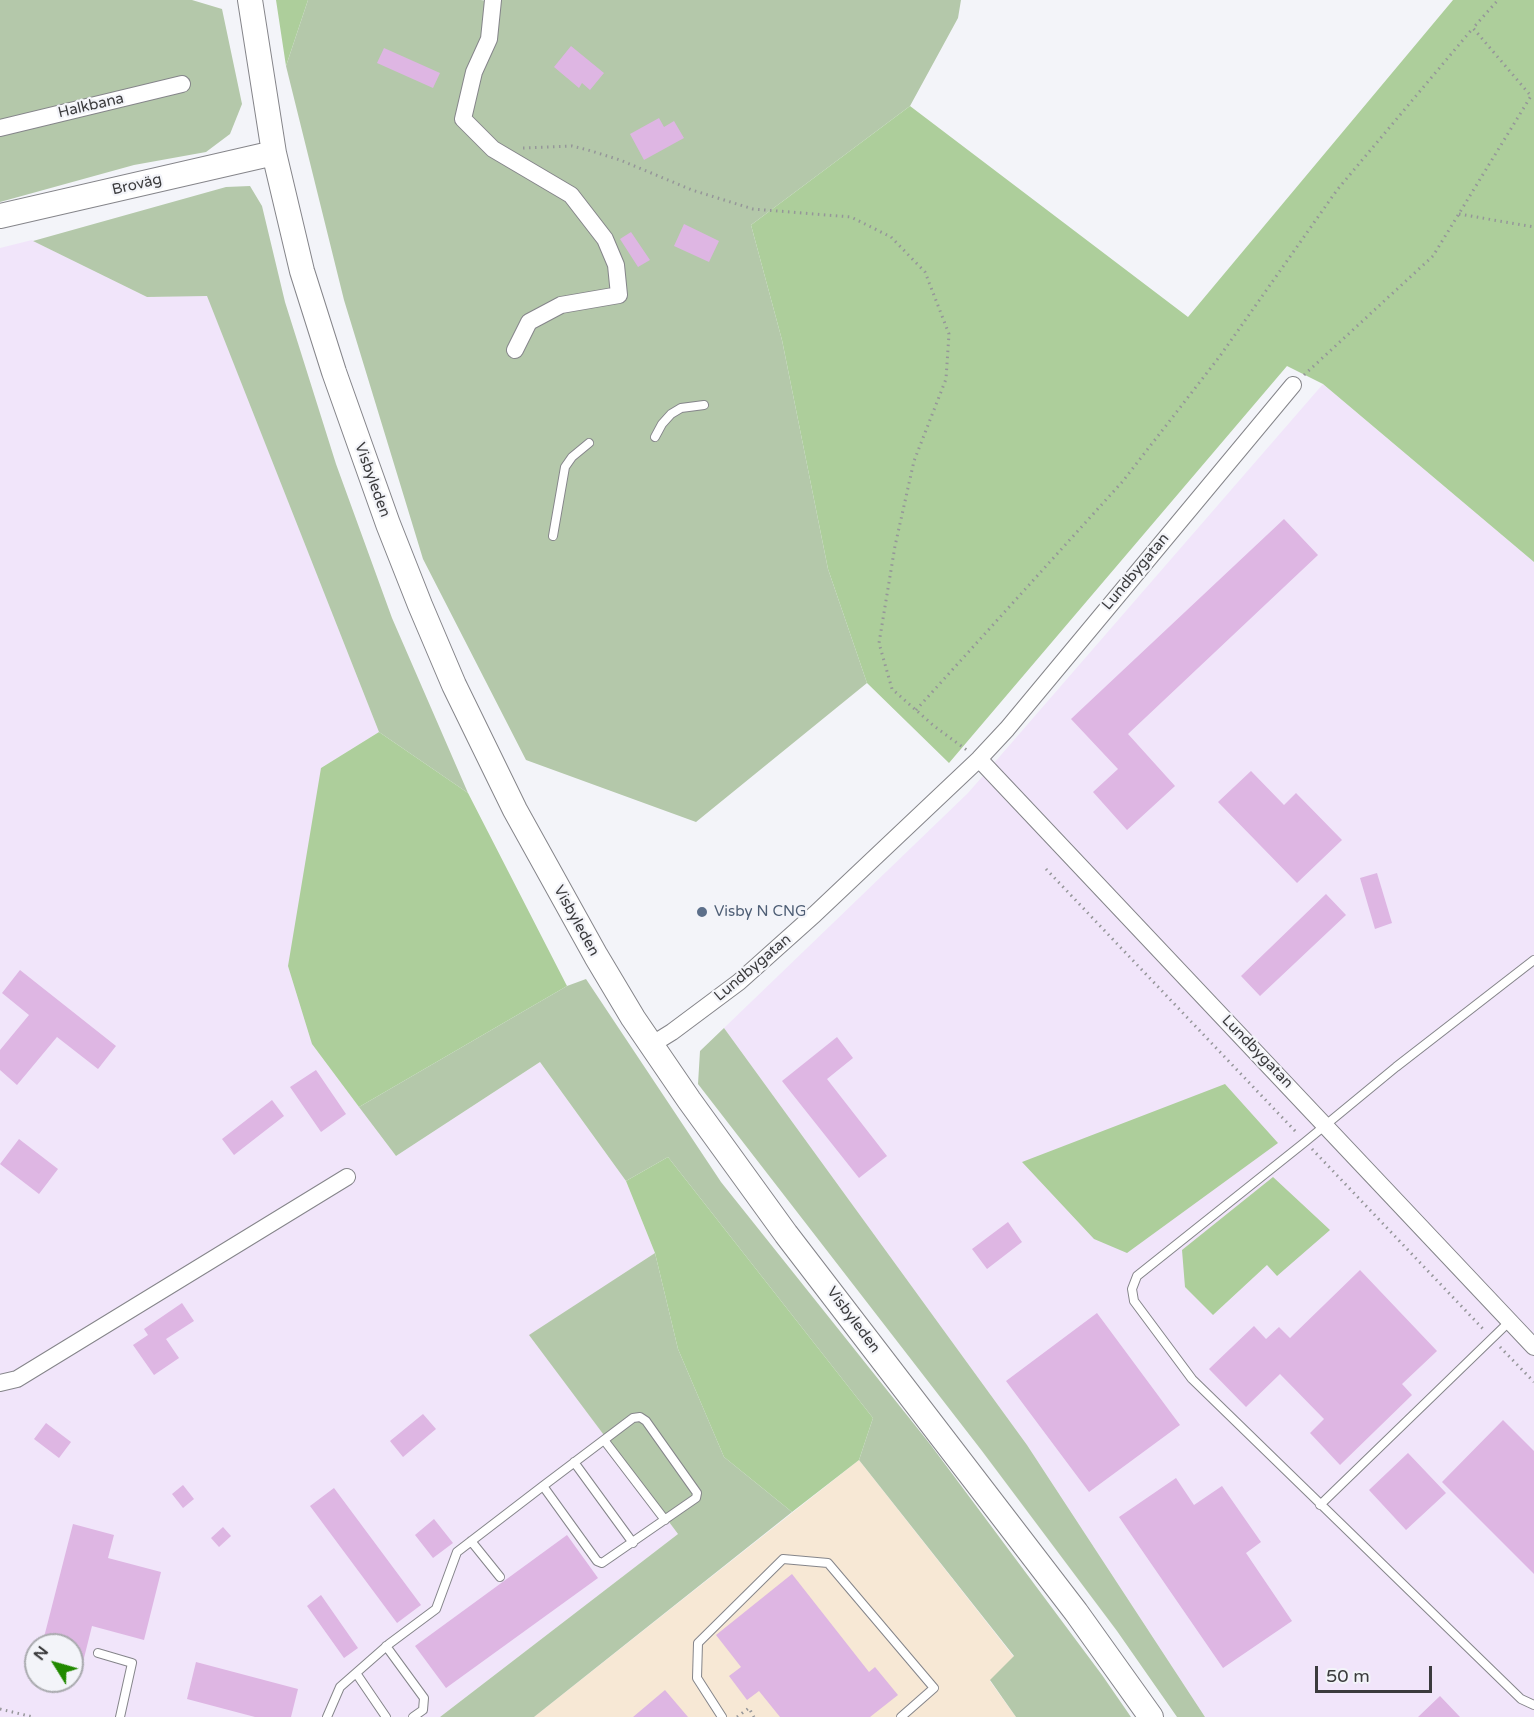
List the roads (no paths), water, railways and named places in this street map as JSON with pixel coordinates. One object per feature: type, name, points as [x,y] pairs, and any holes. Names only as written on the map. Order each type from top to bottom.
[{"type":"main road","name":"Visbyleden","points":[[249,0],[274,153],[302,271],[334,372],[388,524],[424,615],[458,694],[515,810],[596,956],[651,1045],[751,1186],[1062,1593],[1151,1717]]},
{"type":"main road","name":"Broväg","points":[[0,216],[274,153]]},
{"type":"street","points":[[493,0],[489,39],[474,72],[463,119],[493,149],[571,195],[605,239],[616,266],[619,295],[561,305],[529,322],[515,350]]},
{"type":"street","name":"Halkbana","points":[[0,128],[182,84]]},
{"type":"street","name":"Lundbygatan","points":[[651,1045],[739,982],[815,914],[979,759],[1007,729],[1293,385]]},
{"type":"street","name":"Lundbygatan","points":[[979,759],[1534,1347]]},
{"type":"street","points":[[0,1383],[17,1378],[347,1177]]},
{"type":"lane","points":[[655,437],[671,414],[681,408],[704,405]]},
{"type":"lane","points":[[553,536],[565,467],[572,457],[589,443]]},
{"type":"lane","points":[[1534,960],[1396,1066],[1137,1276],[1132,1289],[1134,1301],[1192,1379],[1521,1699],[1534,1705]]},
{"type":"lane","points":[[1320,1505],[1510,1321]]},
{"type":"lane","points":[[327,1717],[340,1687],[386,1646],[436,1609],[457,1552],[574,1462],[633,1418],[640,1417],[646,1421],[697,1493],[696,1498],[602,1563],[597,1562],[543,1486]]},
{"type":"lane","points":[[604,1440],[665,1520]]},
{"type":"lane","points":[[574,1462],[633,1543]]},
{"type":"lane","points":[[471,1541],[500,1577]]},
{"type":"lane","points":[[722,1717],[697,1678],[698,1643],[783,1559],[828,1563],[934,1688],[901,1717]]},
{"type":"lane","points":[[386,1646],[424,1698],[423,1710],[413,1717]]},
{"type":"lane","points":[[98,1653],[132,1663],[120,1717]]},
{"type":"lane","points":[[356,1673],[386,1717]]},
{"type":"place","name":"Visby N CNG","points":[[702,912]]}]
